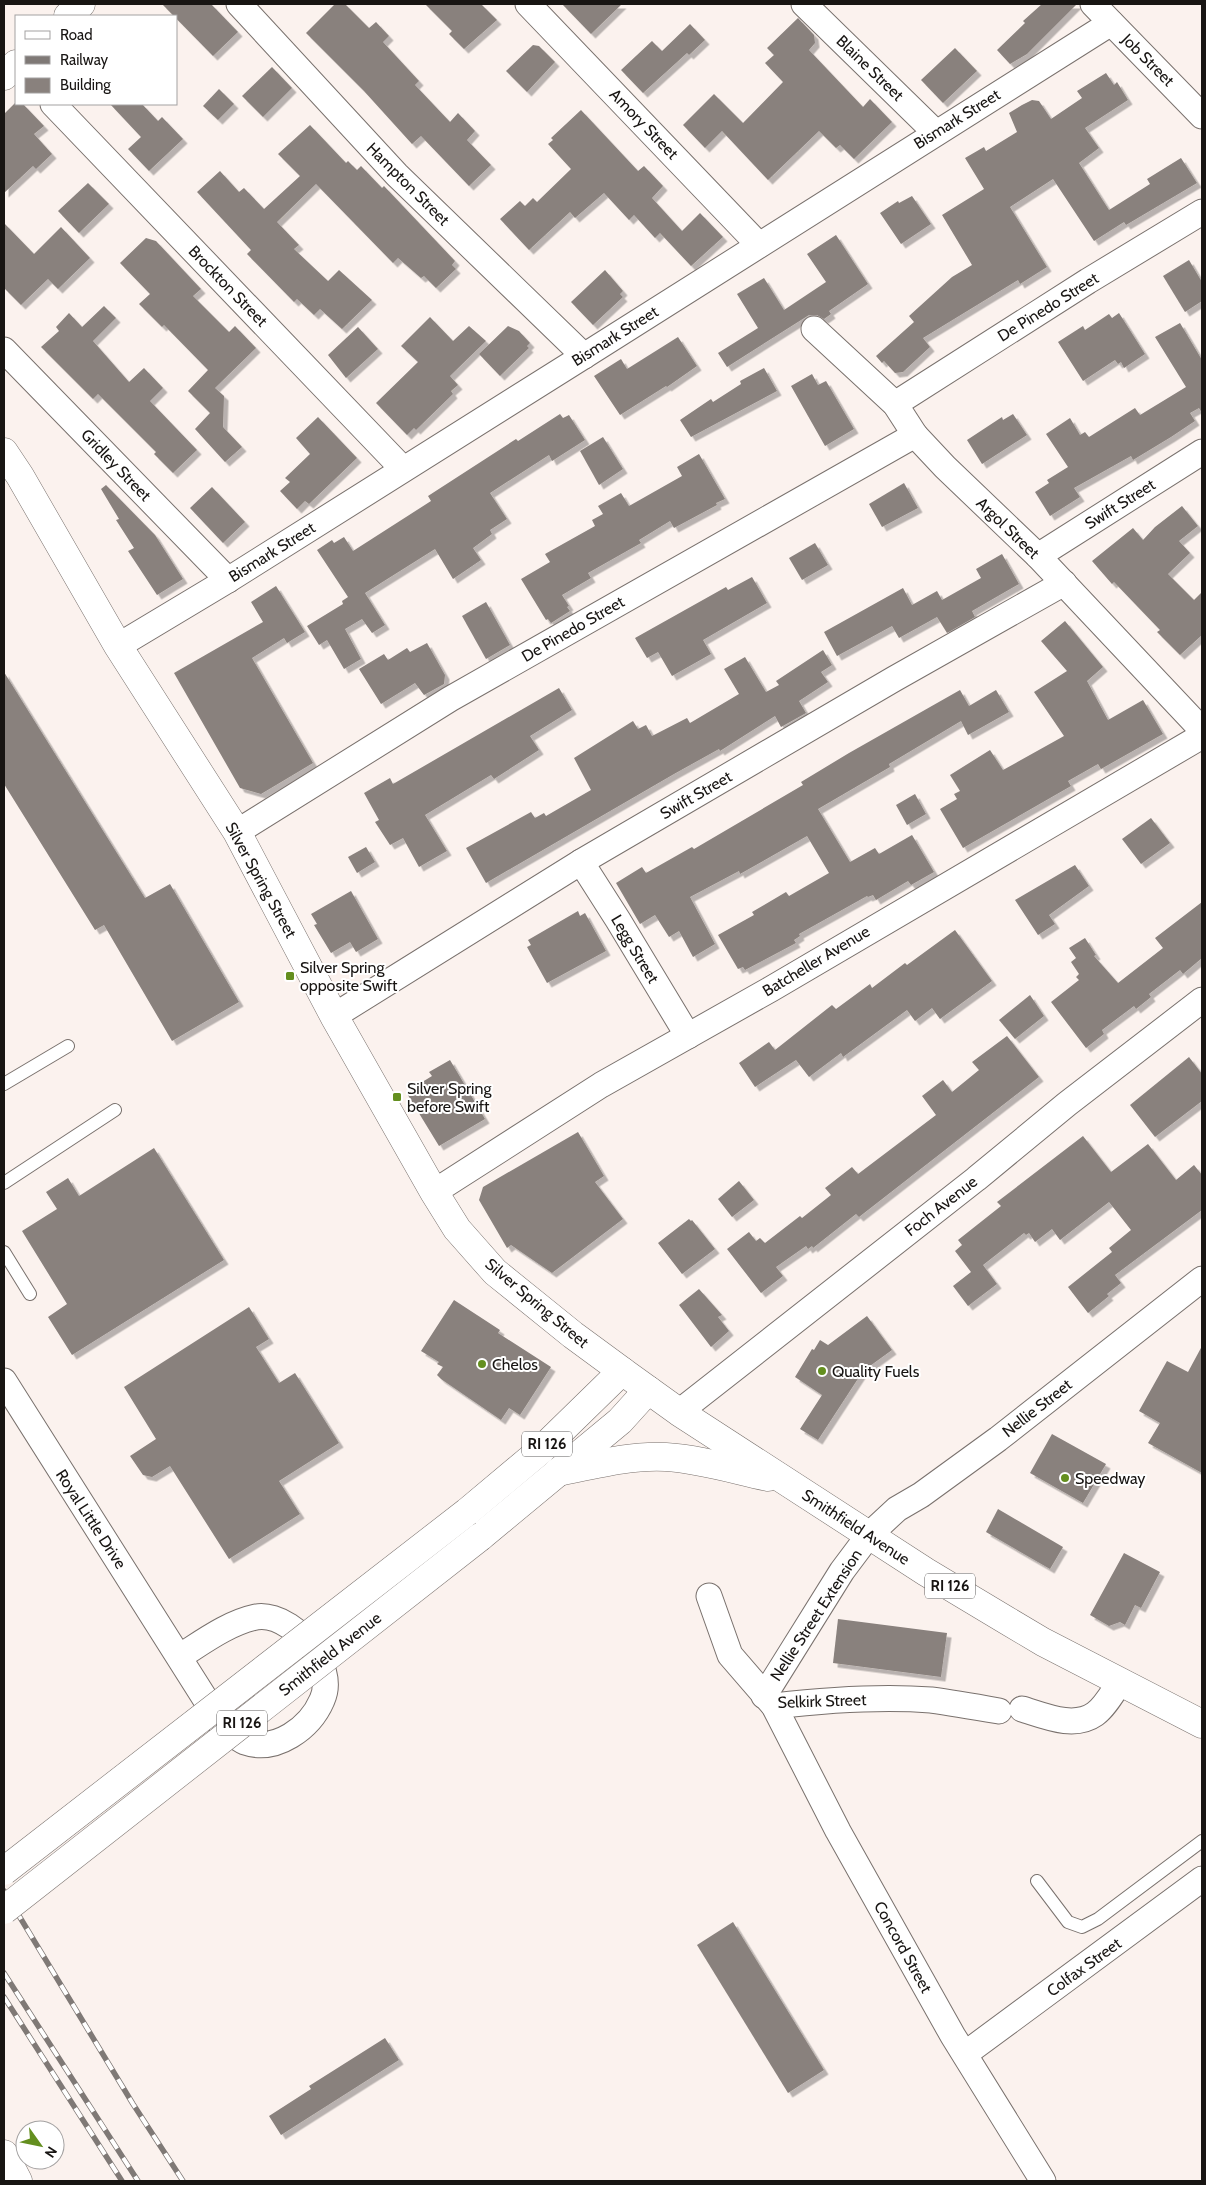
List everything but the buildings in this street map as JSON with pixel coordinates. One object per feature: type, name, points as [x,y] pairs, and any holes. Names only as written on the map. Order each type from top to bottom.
[{"type":"main road","points":[[69,15],[81,4]]},
{"type":"main road","name":"Silver Spring Street","points":[[4,452],[20,476],[118,646],[237,832],[334,1016],[457,1229],[495,1272],[573,1335],[622,1371]]},
{"type":"main road","name":"Smithfield Avenue","points":[[4,1871],[467,1512],[541,1450],[622,1371],[679,1412],[1006,1620],[1202,1724]]},
{"type":"main road","name":"Smithfield Avenue","points":[[4,1910],[480,1537],[620,1421],[648,1390]]},
{"type":"main road","points":[[558,1472],[614,1462],[665,1457],[689,1459],[785,1480]]},
{"type":"main road","points":[[4,2154],[18,2181]]},
{"type":"street","name":"Hampton Street","points":[[239,4],[397,175],[584,356]]},
{"type":"street","name":"Amory Street","points":[[528,4],[759,245]]},
{"type":"street","name":"Blaine Street","points":[[804,4],[936,133]]},
{"type":"street","name":"Job Street","points":[[1093,4],[1202,116]]},
{"type":"street","name":"Bismark Street","points":[[118,646],[228,580],[1110,23]]},
{"type":"street","name":"Brockton Street","points":[[54,105],[403,469]]},
{"type":"street","name":"De Pinedo Street","points":[[895,404],[1088,281],[1202,212]]},
{"type":"street","name":"Argol Street","points":[[814,329],[895,404],[914,435],[945,468],[1038,556],[1202,730]]},
{"type":"street","name":"Gridley Street","points":[[4,350],[228,580]]},
{"type":"street","name":"De Pinedo Street","points":[[237,832],[450,699],[914,435]]},
{"type":"street","name":"Swift Street","points":[[1038,556],[1202,452]]},
{"type":"street","name":"Swift Street","points":[[334,1016],[581,862],[894,679],[1064,583]]},
{"type":"street","name":"Batcheller Avenue","points":[[434,1192],[602,1085],[1202,736]]},
{"type":"street","name":"Legg Street","points":[[581,862],[688,1036]]},
{"type":"street","name":"Foch Avenue","points":[[679,1412],[1067,1104],[1202,1000]]},
{"type":"street","name":"Nellie Street","points":[[869,1534],[898,1509],[921,1495],[998,1439],[1202,1278]]},
{"type":"street","name":"Royal Little Drive","points":[[4,1381],[179,1658],[223,1727],[245,1742],[268,1745],[286,1739],[301,1728],[322,1700],[324,1676],[316,1655],[298,1631],[280,1620],[258,1616],[240,1622],[208,1638],[179,1658]]},
{"type":"street","name":"Nellie Street Extension","points":[[769,1701],[842,1571],[869,1534]]},
{"type":"street","name":"Selkirk Street","points":[[709,1596],[730,1655],[769,1701],[930,1700],[1011,1710],[1061,1720],[1081,1720],[1096,1713],[1120,1682]]},
{"type":"street","name":"Concord Street","points":[[769,1701],[838,1831],[948,2028],[1043,2181]]},
{"type":"street","name":"Colfax Street","points":[[965,2054],[1202,1879]]},
{"type":"lane","points":[[4,1084],[68,1046]]},
{"type":"lane","points":[[4,1183],[114,1110]]},
{"type":"lane","points":[[4,1252],[30,1294]]},
{"type":"lane","points":[[1037,1881],[1068,1922],[1082,1927],[1098,1919],[1202,1840]]},
{"type":"railway","points":[[4,1891],[133,2104],[183,2181]]},
{"type":"railway","points":[[4,1973],[138,2181]]},
{"type":"railway","points":[[4,1997],[122,2181]]},
{"type":"place","name":"Silver Spring opposite Swift","points":[[290,976]]},
{"type":"place","name":"Silver Spring before Swift","points":[[397,1097]]},
{"type":"place","name":"Chelos","points":[[482,1364]]},
{"type":"place","name":"Quality Fuels","points":[[822,1371]]},
{"type":"place","name":"Speedway","points":[[1065,1478]]}]
